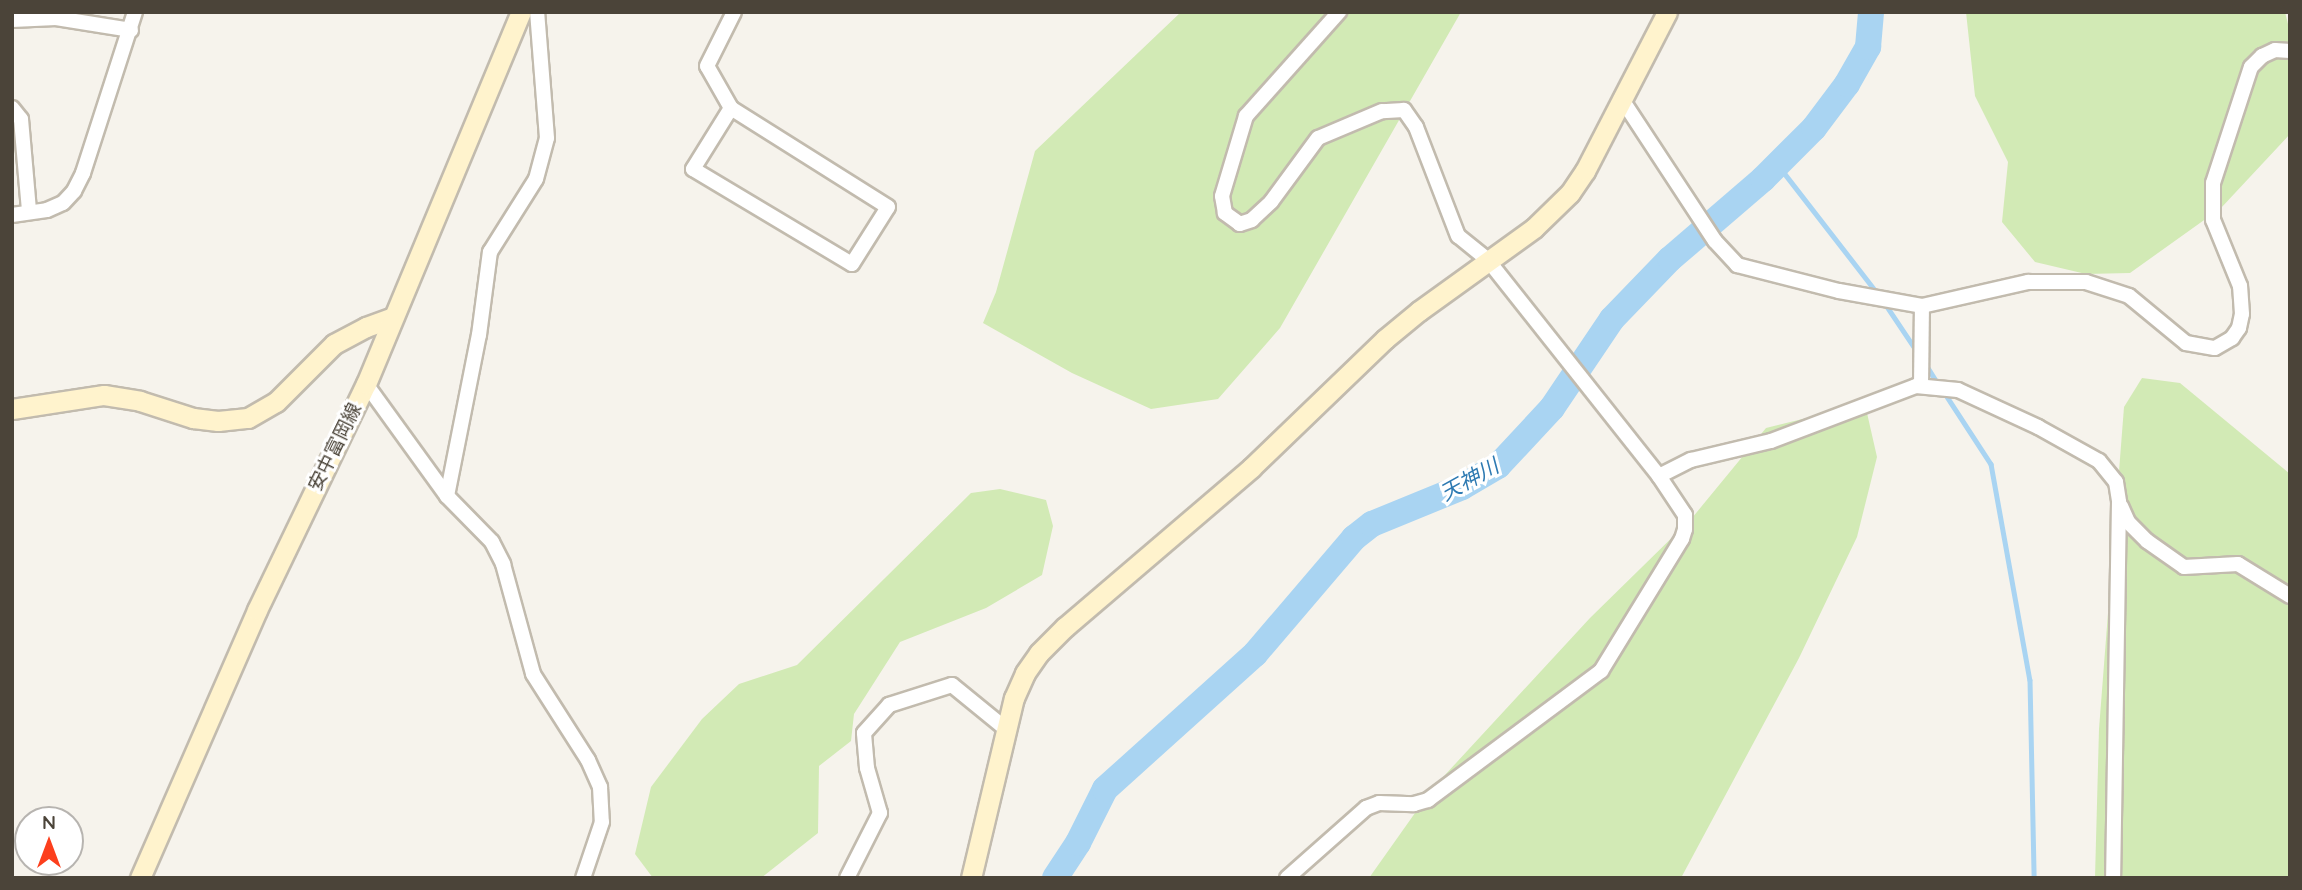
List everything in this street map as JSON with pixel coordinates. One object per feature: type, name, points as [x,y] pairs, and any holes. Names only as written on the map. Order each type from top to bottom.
[{"type":"main road","name":"安中富岡線","points":[[140,878],[257,610],[366,384],[391,318],[521,12]]},
{"type":"main road","points":[[971,878],[1014,698],[1025,673],[1065,626],[1251,468],[1385,339],[1534,228],[1570,193],[1600,145],[1621,98],[1667,12]]},
{"type":"main road","points":[[12,409],[104,395],[140,401],[193,418],[218,421],[248,418],[276,402],[334,344],[366,327],[391,318]]},
{"type":"street","points":[[12,215],[47,210],[63,203],[74,191],[83,173],[135,12]]},
{"type":"street","points":[[447,496],[479,335],[489,252],[536,179],[547,138],[537,12]]},
{"type":"street","points":[[731,108],[693,169],[852,264],[888,207],[731,108],[708,66],[734,12]]},
{"type":"street","points":[[1287,878],[1366,808],[1379,803],[1414,804],[1428,800],[1601,671],[1682,540],[1685,515],[1488,260],[1458,236],[1416,127],[1404,110],[1382,111],[1318,138],[1271,202],[1252,220],[1240,224],[1225,213],[1222,195],[1247,116],[1339,12]]},
{"type":"street","points":[[12,20],[56,18],[131,30]]},
{"type":"street","points":[[1621,98],[1715,241],[1737,265],[1922,306],[2028,282],[2086,282],[2129,296],[2186,343],[2215,348],[2228,342],[2242,321],[2241,295],[2213,220],[2213,183],[2251,67],[2262,56],[2274,50],[2290,51]]},
{"type":"street","points":[[12,108],[21,119],[29,211]]},
{"type":"street","points":[[1921,386],[1922,306]]},
{"type":"street","points":[[366,384],[447,496],[492,542],[511,589],[533,674],[588,760],[600,787],[602,822],[583,878]]},
{"type":"street","points":[[1658,477],[1691,460],[1771,441],[1921,386],[1958,390],[2038,427],[2099,461],[2116,482],[2119,502],[2113,878]]},
{"type":"street","points":[[2119,502],[2128,522],[2147,541],[2184,567],[2238,564],[2290,596]]},
{"type":"street","points":[[847,878],[880,813],[867,768],[864,733],[889,705],[952,685],[1006,729]]},
{"type":"green space","points":[[1181,12],[1461,12],[1280,328],[1218,399],[1151,409],[1072,373],[983,323],[996,292],[1035,151]]},
{"type":"green space","points":[[1966,12],[2285,12],[2290,32],[2290,134],[2221,208],[2130,273],[2086,274],[2035,262],[2002,222],[2008,162],[1975,96]]},
{"type":"green space","points":[[2142,378],[2180,383],[2290,474],[2290,878],[2095,878],[2099,729],[2124,407]]},
{"type":"green space","points":[[1867,413],[1877,457],[1857,537],[1799,658],[1681,878],[1369,878],[1432,789],[1590,618],[1692,518],[1766,428],[1823,414]]},
{"type":"green space","points":[[1000,489],[1046,500],[1053,526],[1042,575],[986,608],[900,642],[854,714],[851,741],[819,766],[818,833],[761,878],[653,878],[635,854],[651,787],[702,719],[739,684],[797,665],[971,493]]},
{"type":"waterway","name":"天神川","points":[[1055,878],[1078,843],[1105,789],[1255,654],[1354,538],[1372,524],[1462,487],[1498,466],[1552,408],[1612,319],[1670,259],[1763,179],[1814,128],[1847,84],[1868,47],[1871,12]]},
{"type":"waterway","points":[[1778,165],[1879,295]]},
{"type":"waterway","points":[[1886,305],[1916,350]]},
{"type":"waterway","points":[[1925,363],[1939,385]]},
{"type":"waterway","points":[[1944,392],[1991,464],[2030,680],[2034,878]]}]
